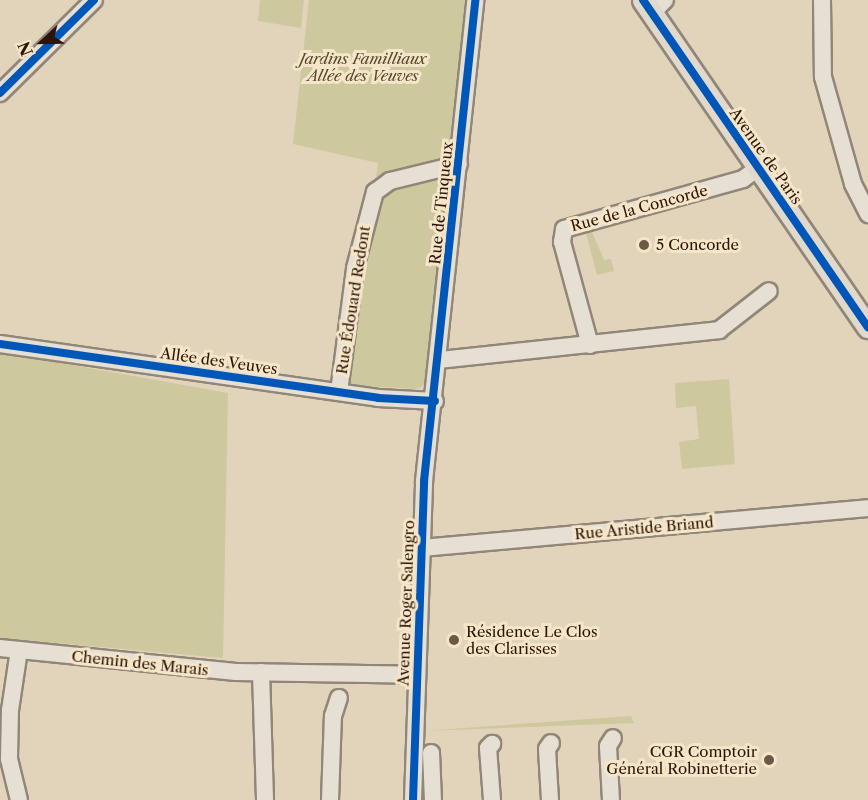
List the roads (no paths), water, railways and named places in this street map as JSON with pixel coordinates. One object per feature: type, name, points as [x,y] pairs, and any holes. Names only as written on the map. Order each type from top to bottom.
[{"type":"main road","name":"Avenue de Paris","points":[[653,4],[758,168],[868,327]]},
{"type":"street","points":[[0,93],[94,0]]},
{"type":"street","name":"Rue de Tinqueux","points":[[435,404],[475,0]]},
{"type":"street","points":[[822,0],[824,77],[853,184],[868,214]]},
{"type":"street","name":"Rue Édouard Redont","points":[[339,392],[358,252],[375,192],[390,181],[459,164]]},
{"type":"street","name":"Rue de la Concorde","points":[[590,345],[562,243],[564,229],[743,179],[758,168]]},
{"type":"street","points":[[439,360],[719,330],[769,291]]},
{"type":"street","name":"Allée des Veuves","points":[[0,344],[435,404]]},
{"type":"street","name":"Avenue Roger Salengro","points":[[413,800],[420,549],[435,404]]},
{"type":"street","name":"Rue Aristide Briand","points":[[420,549],[868,508]]},
{"type":"street","name":"Chemin des Marais","points":[[0,648],[261,672],[417,675]]},
{"type":"street","points":[[18,650],[10,710],[9,759],[19,800]]},
{"type":"street","points":[[261,672],[265,800]]},
{"type":"street","points":[[330,800],[333,716],[339,698]]},
{"type":"street","points":[[611,800],[608,746],[613,738]]},
{"type":"street","points":[[550,800],[547,748],[551,743]]},
{"type":"street","points":[[492,744],[488,747],[492,800]]},
{"type":"street","points":[[431,753],[433,800]]},
{"type":"place","name":"5 Concorde","points":[[644,245]]},
{"type":"place","name":"Résidence Le Clos des Clarisses","points":[[454,640]]},
{"type":"place","name":"CGR Comptoir Général Robinetterie","points":[[769,760]]},
{"type":"park label","name":"Jardins Familliaux Allée des Veuves","points":[[363,66]]}]
